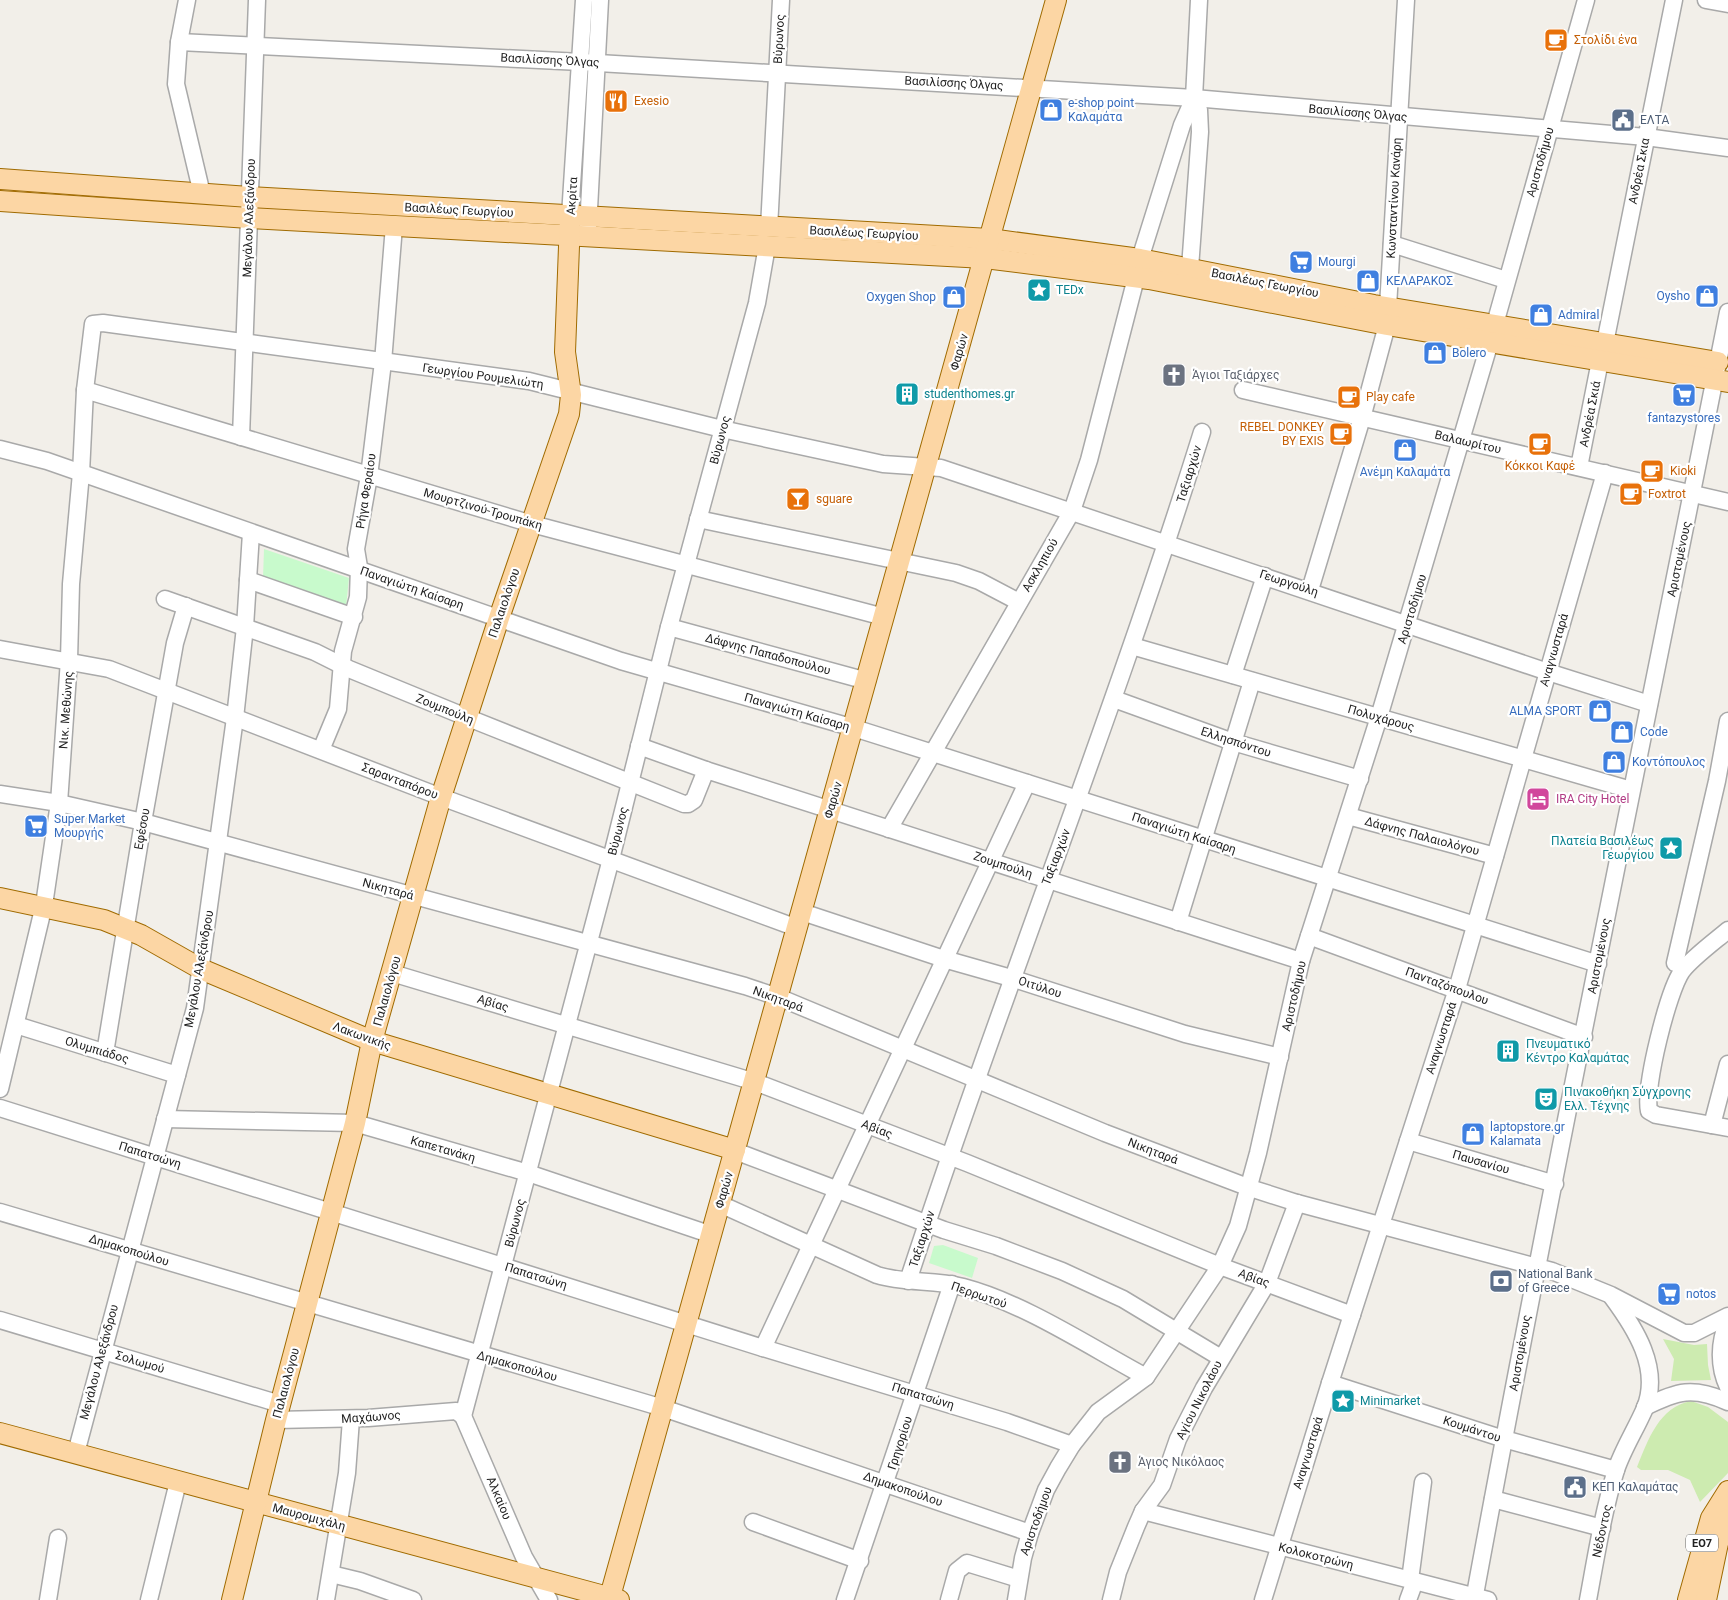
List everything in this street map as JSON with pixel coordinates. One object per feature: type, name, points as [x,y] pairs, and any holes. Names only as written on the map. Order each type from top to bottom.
[{"type":"main road","name":"Φαρών","points":[[613,1599],[686,1324],[1056,0]]},
{"type":"main road","name":"Βασιλέως Γεωργίου","points":[[0,180],[202,194],[579,226],[987,249],[1138,269],[1205,288],[1493,333],[1721,374]]},
{"type":"main road","name":"Βασιλέως Γεωργίου","points":[[0,200],[249,218],[394,226],[579,226]]},
{"type":"main road","name":"Ακρίτα","points":[[570,391],[565,352],[579,226]]},
{"type":"main road","name":"Βασιλέως Γεωργίου","points":[[1138,269],[1190,268],[1387,316]]},
{"type":"main road","name":"Παλαιολόγου","points":[[232,1600],[278,1412],[355,1123],[372,1041],[441,797],[466,717],[567,421],[570,391]]},
{"type":"main road","name":"Λακωνικής","points":[[0,898],[44,905],[96,917],[125,928],[201,969],[372,1041],[735,1151]]},
{"type":"main road","name":"Μαυρομιχάλη","points":[[0,1433],[613,1599]]},
{"type":"main road","name":"ΕΟ7","points":[[1688,1600],[1702,1541],[1711,1518],[1728,1491]]},
{"type":"main road","name":"ΕΟ7","points":[[1706,1600],[1718,1543],[1728,1519]]},
{"type":"street","points":[[187,0],[179,42],[176,84],[202,194]]},
{"type":"street","name":"Μεγάλου Αλεξάνδρου","points":[[241,437],[246,342],[257,0]]},
{"type":"street","name":"Ακρίτα","points":[[579,226],[581,62],[584,0]]},
{"type":"street","name":"Ακρίτα","points":[[579,226],[597,63],[600,0]]},
{"type":"street","name":"Βύρωνος","points":[[463,1416],[481,1355],[611,859],[657,672],[757,303],[768,237],[781,0]]},
{"type":"street","points":[[1190,268],[1200,132],[1200,110],[1194,98],[1199,0]]},
{"type":"street","name":"Κωνσταντίνου Κανάρη","points":[[1310,590],[1362,418],[1387,316],[1406,0]]},
{"type":"street","name":"Αριστοδήμου","points":[[1016,1600],[1030,1533],[1046,1490],[1072,1445],[1106,1405],[1132,1389],[1146,1377],[1220,1266],[1238,1226],[1250,1188],[1301,961],[1329,879],[1408,623],[1493,333],[1506,280],[1586,0]]},
{"type":"street","name":"Ανδρέα Σκια","points":[[1603,352],[1674,0]]},
{"type":"street","points":[[1706,0],[1728,4]]},
{"type":"street","name":"Βασιλίσσης Όλγας","points":[[179,42],[581,62],[1194,98],[1399,117],[1550,128],[1646,137],[1728,148]]},
{"type":"street","name":"Ασκληπιού","points":[[888,828],[1072,511],[1089,460],[1138,269],[1182,126],[1194,98]]},
{"type":"street","name":"Ρήγα Φεραίου","points":[[321,750],[338,709],[343,651],[354,617],[359,593],[359,570],[356,549],[369,476],[383,362],[394,226]]},
{"type":"street","points":[[1392,244],[1506,280]]},
{"type":"street","name":"Αριστομένους","points":[[1479,1599],[1492,1499],[1536,1266],[1584,1037],[1631,790],[1693,493],[1721,374],[1728,312]]},
{"type":"street","name":"Γεωργίου Ρουμελιώτη","points":[[93,324],[103,323],[383,362],[529,380],[722,429],[883,464],[927,466]]},
{"type":"street","name":"Νικ. Μεθώνης","points":[[0,1090],[44,905],[59,803],[69,660],[71,584],[81,473],[85,390],[93,324]]},
{"type":"street","name":"Ανδρέα Σκιά","points":[[1579,467],[1603,352]]},
{"type":"street","name":"Μουρτζινού-Τρουπάκη","points":[[85,390],[532,524],[686,563],[884,617]]},
{"type":"street","name":"Βαλαωρίτου","points":[[1243,390],[1728,502]]},
{"type":"street","name":"Ταξιαρχών","points":[[908,1281],[1011,978],[1079,799],[1114,699],[1167,544],[1202,432]]},
{"type":"street","name":"Παναγιώτη Καίσαρη","points":[[0,449],[30,456],[81,473],[657,672],[854,728],[1598,964]]},
{"type":"street","name":"Γεωργούλη","points":[[927,466],[951,471],[1310,590],[1548,672],[1650,704]]},
{"type":"street","name":"Αναγνωσταρά","points":[[1264,1600],[1330,1382],[1476,925],[1605,473]]},
{"type":"street","points":[[698,519],[900,560],[968,576],[1019,602]]},
{"type":"street","name":"Μεγάλου Αλεξάνδρου","points":[[76,1453],[195,1008],[235,718],[245,627],[251,533]]},
{"type":"street","points":[[1233,675],[1265,576]]},
{"type":"street","points":[[248,580],[354,617]]},
{"type":"street","name":"Ζουμπούλη","points":[[165,599],[316,652],[342,665],[466,717],[630,783],[688,804],[694,800],[706,770]]},
{"type":"street","name":"Εφέσου","points":[[105,1053],[142,822],[175,643],[186,606]]},
{"type":"street","name":"Δάφνης Παπαδοπούλου","points":[[669,627],[867,681]]},
{"type":"street","name":"Πολυχάρους","points":[[1132,646],[1631,790]]},
{"type":"street","name":"Σαρανταπόρου","points":[[0,649],[69,660],[109,669],[441,797],[611,859],[800,920]]},
{"type":"street","points":[[1178,922],[1252,681]]},
{"type":"street","name":"Ελλησπόντου","points":[[1114,699],[1233,742],[1360,779]]},
{"type":"street","points":[[1675,963],[1722,787],[1728,721]]},
{"type":"street","name":"Ζουμπούλη","points":[[639,746],[706,770],[1301,961]]},
{"type":"street","points":[[763,1348],[1027,783]]},
{"type":"street","name":"Νικηταρά","points":[[0,794],[59,803],[142,822],[778,998],[1122,1139],[1250,1188],[1297,1203],[1536,1266],[1611,1295],[1676,1331],[1689,1334],[1728,1316]]},
{"type":"street","name":"Δάφνης Παλαιολόγου","points":[[1348,816],[1495,856]]},
{"type":"street","name":"Οιτύλου","points":[[800,920],[1011,978],[1185,1034],[1280,1057]]},
{"type":"street","points":[[1728,930],[1687,966],[1676,982],[1649,1087],[1647,1102],[1649,1111],[1664,1117],[1728,1128]]},
{"type":"street","name":"Πανταζόπουλου","points":[[1309,936],[1584,1037]]},
{"type":"street","name":"Αβίας","points":[[392,973],[754,1082],[949,1157],[1220,1266],[1352,1315]]},
{"type":"street","name":"Ολυμπιάδος","points":[[16,1025],[177,1075]]},
{"type":"street","points":[[1712,1125],[1728,1064]]},
{"type":"street","name":"Παπατσώνη","points":[[0,1108],[686,1324],[1007,1422],[1072,1445]]},
{"type":"street","name":"Καπετανάκη","points":[[164,1119],[355,1123],[528,1173],[712,1235]]},
{"type":"street","name":"Παυσανίου","points":[[1408,1141],[1554,1184]]},
{"type":"street","points":[[735,1151],[926,1224],[996,1246],[1062,1271],[1123,1299],[1176,1333],[1221,1358]]},
{"type":"street","name":"Αγίου Νικολάου","points":[[1110,1600],[1118,1572],[1143,1511],[1162,1485],[1181,1433],[1221,1358],[1267,1283],[1297,1203]]},
{"type":"street","name":"Περρωτού","points":[[720,1204],[877,1275],[895,1281],[922,1280],[952,1284],[984,1295],[1035,1317],[1146,1377]]},
{"type":"street","name":"Δημακοπούλου","points":[[0,1212],[663,1408],[1030,1533]]},
{"type":"street","name":"Γρηγορίου","points":[[846,1600],[952,1284]]},
{"type":"street","name":"Νέδοντος","points":[[1588,1600],[1616,1470],[1645,1408],[1649,1387],[1646,1357],[1636,1334],[1611,1295]]},
{"type":"street","name":"Σολωμού","points":[[0,1320],[102,1351],[278,1412]]},
{"type":"street","points":[[1728,1321],[1720,1356],[1723,1377],[1728,1387]]},
{"type":"street","name":"Κουμάντου","points":[[1330,1382],[1504,1439],[1616,1470]]},
{"type":"street","points":[[1645,1408],[1672,1394],[1690,1391],[1728,1402]]},
{"type":"street","name":"Μαχάωνος","points":[[278,1412],[351,1419],[456,1411],[463,1416]]},
{"type":"street","name":"Αλκαίου","points":[[463,1416],[514,1535],[549,1600]]},
{"type":"street","points":[[326,1600],[347,1473],[351,1419]]},
{"type":"street","points":[[149,1600],[178,1482]]},
{"type":"street","points":[[1408,1600],[1423,1482]]},
{"type":"street","points":[[1492,1499],[1602,1528]]},
{"type":"street","name":"Κολοκοτρώνη","points":[[1143,1511],[1479,1599]]},
{"type":"street","points":[[753,1522],[860,1561]]},
{"type":"street","points":[[49,1600],[58,1538]]},
{"type":"street","points":[[949,1600],[961,1566],[967,1563],[973,1563],[1019,1579]]},
{"type":"street","points":[[331,1574],[360,1581],[413,1600]]},
{"type":"green space","points":[[264,549],[349,578],[346,607],[263,578]]},
{"type":"green space","points":[[943,1245],[978,1258],[972,1278],[929,1263],[934,1246]]},
{"type":"green space","points":[[1663,1339],[1694,1345],[1707,1344],[1711,1380],[1671,1381],[1674,1359]]},
{"type":"green space","points":[[1691,1401],[1708,1407],[1728,1422],[1728,1473],[1700,1502],[1690,1480],[1668,1470],[1641,1470],[1637,1467],[1650,1436],[1663,1417],[1680,1404]]},
{"type":"place","name":"Στολίδι ένα","points":[[1556,40]]},
{"type":"place","name":"Exesio","points":[[616,101]]},
{"type":"place","name":"e-shop point Καλαμάτα","points":[[1051,110]]},
{"type":"place","name":"ΕΛΤΑ","points":[[1623,120]]},
{"type":"place","name":"Mourgi","points":[[1301,262]]},
{"type":"place","name":"ΚΕΛΑΡΑΚΟΣ","points":[[1368,281]]},
{"type":"place","name":"TEDx","points":[[1039,290]]},
{"type":"place","name":"Oysho","points":[[1707,296]]},
{"type":"place","name":"Oxygen Shop","points":[[954,297]]},
{"type":"place","name":"Admiral","points":[[1541,315]]},
{"type":"place","name":"Bolero","points":[[1435,353]]},
{"type":"place","name":"Άγιοι Ταξιάρχες","points":[[1174,375]]},
{"type":"place","name":"studenthomes.gr","points":[[907,394]]},
{"type":"place","name":"fantazystores","points":[[1684,395]]},
{"type":"place","name":"Play cafe","points":[[1349,397]]},
{"type":"place","name":"REBEL DONKEY BY EXIS","points":[[1341,434]]},
{"type":"place","name":"Κόκκοι Καφέ","points":[[1540,444]]},
{"type":"place","name":"Ανέμη Καλαμάτα","points":[[1405,450]]},
{"type":"place","name":"Kioki","points":[[1652,471]]},
{"type":"place","name":"Foxtrot","points":[[1631,494]]},
{"type":"place","name":"sguare","points":[[798,499]]},
{"type":"place","name":"ALMA SPORT","points":[[1600,711]]},
{"type":"place","name":"Code","points":[[1622,732]]},
{"type":"place","name":"Κοντόπουλος","points":[[1614,762]]},
{"type":"place","name":"IRA City Hotel","points":[[1538,799]]},
{"type":"place","name":"Super Market Μουργής","points":[[36,826]]},
{"type":"place","name":"Πλατεία Βασιλέως Γεωργίου","points":[[1671,848]]},
{"type":"place","name":"Πνευματικό Κέντρο Καλαμάτας","points":[[1508,1051]]},
{"type":"place","name":"Πινακοθήκη Σύγχρονης Ελλ. Τέχνης","points":[[1546,1099]]},
{"type":"place","name":"laptopstore.gr Kalamata","points":[[1473,1134]]},
{"type":"place","name":"National Bank of Greece","points":[[1501,1281]]},
{"type":"place","name":"notos","points":[[1669,1294]]},
{"type":"place","name":"Minimarket","points":[[1343,1401]]},
{"type":"place","name":"Άγιος Νικόλαος","points":[[1120,1462]]},
{"type":"place","name":"ΚΕΠ Καλαμάτας","points":[[1575,1487]]}]
